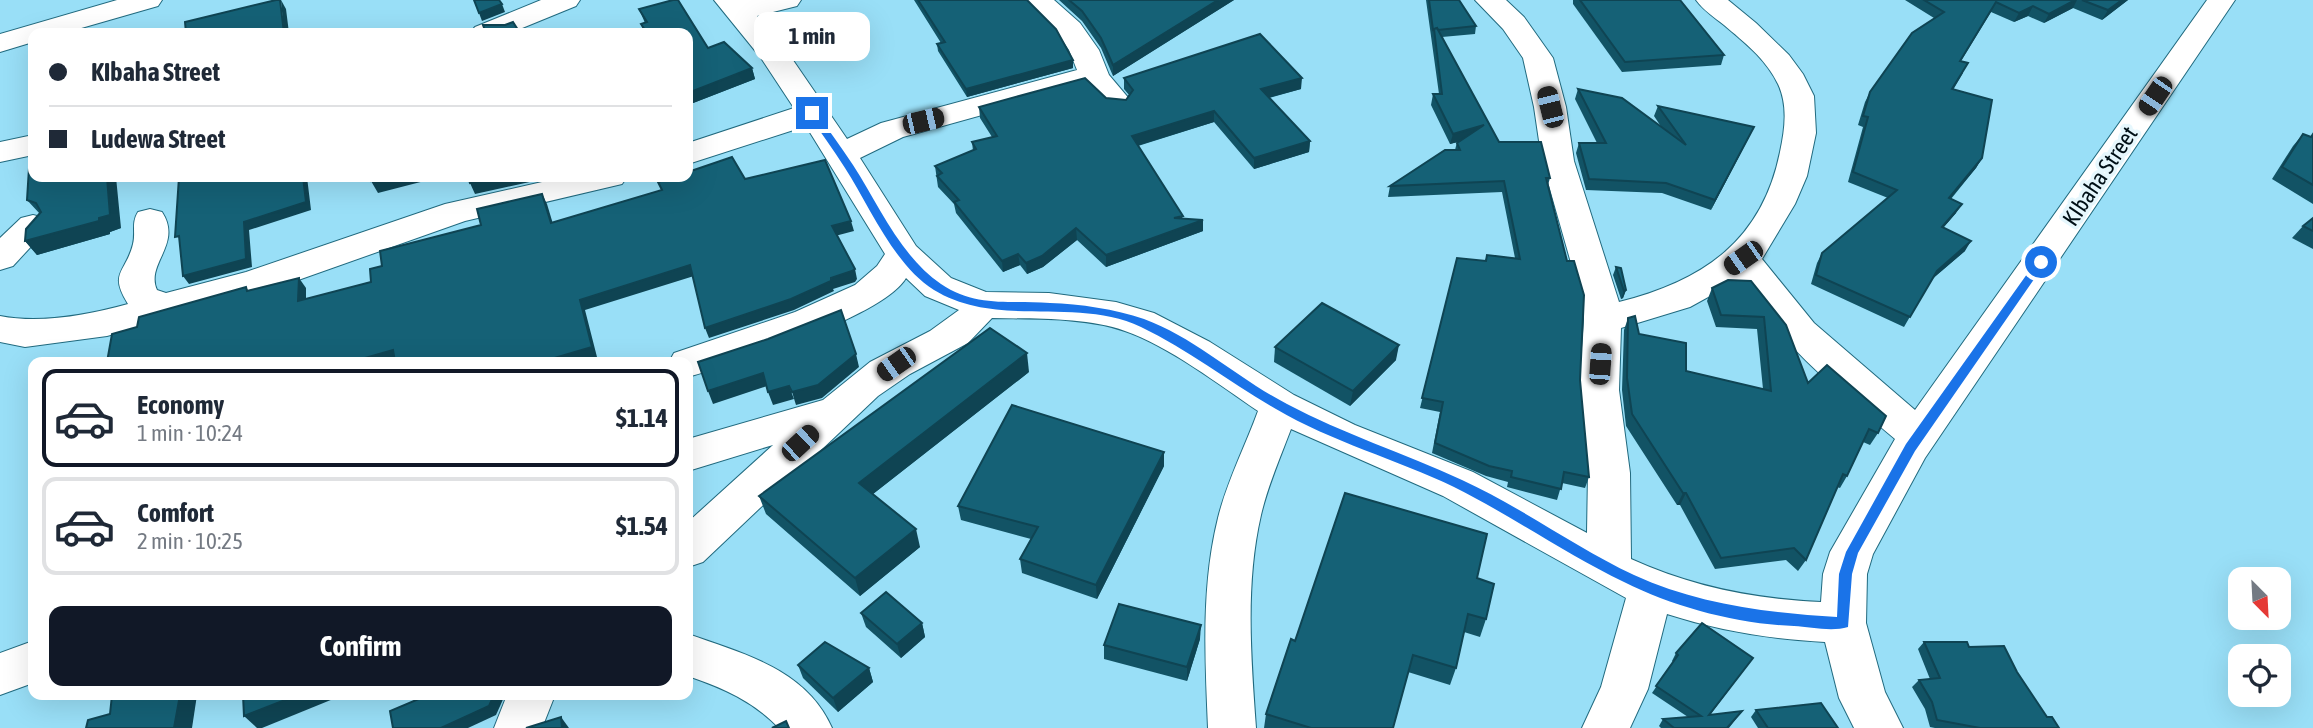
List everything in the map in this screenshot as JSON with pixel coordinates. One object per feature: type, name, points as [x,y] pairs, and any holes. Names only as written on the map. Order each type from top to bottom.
[{"type":"street","points":[[50,28],[148,0]]},
{"type":"street","points":[[497,28],[566,0]]},
{"type":"street","points":[[733,6],[787,0]]},
{"type":"street","points":[[1037,0],[1070,29],[1084,50],[1093,75],[1115,101]]},
{"type":"street","points":[[1489,0],[1514,23],[1538,58],[1550,107],[1558,161],[1603,319],[1599,390],[1609,473],[1609,569]]},
{"type":"street","points":[[1603,319],[1634,311],[1705,285],[1743,258],[1759,237],[1789,186],[1802,125],[1795,88],[1774,57],[1752,32],[1710,0]]},
{"type":"street","name":"KIbaha Street","points":[[1879,728],[1863,698],[1843,623],[1845,574],[1852,552],[1919,436],[2221,0]]},
{"type":"street","points":[[733,6],[773,53],[841,154],[903,254],[937,287],[982,305],[1011,308],[1049,306],[1116,315],[1142,322],[1198,352],[1280,406],[1341,436],[1458,484],[1560,539],[1609,569],[1651,589],[1703,606],[1779,620],[1843,623]]},
{"type":"street","points":[[0,43],[28,35]]},
{"type":"street","points":[[841,154],[892,130],[1093,75]]},
{"type":"street","points":[[693,152],[812,113]]},
{"type":"street","points":[[0,152],[28,146]]},
{"type":"street","points":[[8,339],[107,323],[292,270],[449,214],[588,182]]},
{"type":"street","points":[[150,220],[151,243],[137,269],[136,284],[144,299],[165,307]]},
{"type":"street","points":[[0,258],[33,226]]},
{"type":"street","points":[[693,361],[808,321],[868,294],[890,275],[903,254]]},
{"type":"street","points":[[1743,258],[1761,288],[1795,327],[1845,375],[1919,436]]},
{"type":"street","points":[[693,544],[835,411],[896,364],[939,345],[973,322],[982,305]]},
{"type":"street","points":[[1232,728],[1227,637],[1230,571],[1240,516],[1280,406]]},
{"type":"street","points":[[693,454],[835,411]]},
{"type":"street","points":[[1606,728],[1624,688],[1651,589]]},
{"type":"street","points":[[693,657],[750,676],[772,690],[808,728]]},
{"type":"street","points":[[0,674],[28,664]]},
{"type":"street","points":[[518,728],[529,700]]},
{"type":"building","points":[[280,0],[283,28],[186,28],[185,22]]},
{"type":"building","points":[[474,0],[499,0],[502,4],[479,13]]},
{"type":"building","points":[[678,0],[708,48],[724,42],[752,68],[693,91],[693,28],[644,28],[641,24],[647,22],[639,9]]},
{"type":"building","points":[[918,0],[1027,0],[1056,29],[1073,60],[966,89],[937,44],[945,42]]},
{"type":"building","points":[[1069,0],[1218,0],[1113,65],[1101,38],[1082,11]]},
{"type":"building","points":[[1429,0],[1459,0],[1476,26],[1433,30]]},
{"type":"building","points":[[1580,0],[1680,0],[1724,55],[1625,62]]},
{"type":"building","points":[[1924,0],[2075,0],[2049,14],[2033,6],[2019,13],[1996,2],[1960,61],[1968,63],[1952,89],[1992,100],[1982,158],[1949,198],[1962,204],[1942,227],[1971,241],[1937,271],[1910,317],[1816,275],[1822,253],[1897,190],[1853,172],[1868,117],[1863,116],[1870,92],[1912,33],[1944,12]]},
{"type":"building","points":[[2082,0],[2122,0],[2108,10]]},
{"type":"building","points":[[513,22],[517,28],[484,28],[483,25],[505,25]]},
{"type":"building","points":[[1437,28],[1499,142],[1541,142],[1550,178],[1546,178],[1567,261],[1574,261],[1584,295],[1580,380],[1589,477],[1564,472],[1561,489],[1511,477],[1512,471],[1489,466],[1435,443],[1443,402],[1422,398],[1457,258],[1486,261],[1487,255],[1520,259],[1504,181],[1390,186],[1445,150],[1460,150],[1457,143],[1484,125],[1453,134],[1433,94],[1442,94],[1434,29]]},
{"type":"building","points":[[1260,34],[1302,78],[1261,89],[1310,141],[1254,158],[1214,111],[1132,136],[1183,216],[1174,218],[1203,220],[1106,255],[1076,228],[1042,256],[1026,263],[1018,254],[1002,261],[954,202],[959,200],[937,176],[942,173],[935,166],[976,149],[972,142],[997,136],[979,107],[1085,78],[1106,98],[1126,100],[1133,90],[1124,78]]},
{"type":"building","points":[[1578,89],[1622,98],[1686,145],[1658,106],[1754,127],[1715,200],[1666,183],[1589,179],[1579,143],[1606,143]]},
{"type":"building","points":[[2303,134],[2311,137],[2313,134],[2313,185],[2282,167]]},
{"type":"building","points":[[732,157],[745,179],[825,160],[851,221],[832,226],[855,269],[791,299],[705,328],[690,265],[580,300],[592,347],[558,357],[394,357],[393,350],[368,357],[108,357],[112,334],[137,327],[139,317],[246,287],[247,291],[299,278],[298,301],[371,282],[370,269],[382,266],[380,251],[481,225],[477,209],[542,194],[551,223],[662,190],[658,182],[693,182],[693,170]]},
{"type":"building","points":[[28,182],[107,182],[110,215],[99,218],[99,221],[25,241],[26,229],[41,212],[36,203],[27,200]]},
{"type":"building","points":[[179,182],[304,182],[306,202],[244,222],[246,259],[183,276],[179,236],[175,237]]},
{"type":"building","points":[[2313,218],[2313,231],[2303,226]]},
{"type":"building","points":[[1616,267],[1621,268],[1626,290],[1624,291]]},
{"type":"building","points":[[1728,280],[1751,281],[1786,325],[1808,383],[1827,365],[1886,416],[1878,433],[1869,429],[1847,476],[1843,474],[1806,560],[1794,548],[1721,558],[1686,493],[1683,493],[1632,414],[1627,378],[1628,318],[1635,316],[1639,334],[1686,343],[1686,371],[1771,391],[1764,317],[1721,315],[1712,288]]},
{"type":"building","points":[[1322,303],[1399,345],[1353,391],[1275,347]]},
{"type":"building","points":[[841,310],[856,354],[818,385],[792,392],[789,386],[768,392],[763,373],[708,391],[698,362],[768,339]]},
{"type":"building","points":[[990,328],[1027,353],[859,483],[916,529],[855,578],[759,496]]},
{"type":"building","points":[[1012,405],[1164,452],[1096,585],[1020,559],[1038,527],[958,506]]},
{"type":"building","points":[[1345,493],[1487,534],[1477,578],[1494,584],[1486,619],[1468,614],[1456,668],[1413,655],[1393,728],[1311,728],[1266,714],[1291,639],[1295,641]]},
{"type":"building","points":[[886,592],[922,623],[897,644],[861,613]]},
{"type":"building","points":[[1119,604],[1201,625],[1187,667],[1104,645]]},
{"type":"building","points":[[1702,623],[1753,658],[1709,715],[1742,711],[1727,728],[1674,728],[1663,719],[1701,716],[1656,686],[1678,655],[1676,653]]},
{"type":"building","points":[[825,642],[869,668],[833,698],[798,665]]},
{"type":"building","points":[[1924,642],[1967,642],[1969,647],[2004,646],[2017,672],[2047,717],[2052,717],[2059,728],[1980,728],[1937,720],[1932,702],[1919,680],[1940,678]]},
{"type":"building","points":[[111,700],[179,700],[174,728],[86,728],[88,720],[110,714]]},
{"type":"building","points":[[243,700],[285,700],[244,716]]},
{"type":"building","points":[[416,700],[492,700],[489,706],[441,728],[393,728],[390,711]]},
{"type":"building","points":[[1821,703],[1838,728],[1768,728],[1756,710]]},
{"type":"building","points":[[561,717],[562,728],[526,728]]},
{"type":"building","points":[[786,721],[789,728],[772,728]]},
{"type":"route","points":[[812,113],[903,254],[937,287],[982,305],[1011,308],[1049,306],[1116,315],[1142,322],[1198,352],[1280,406],[1341,436],[1458,484],[1560,539],[1609,569],[1651,589],[1703,606],[1779,620],[1843,623],[1845,574],[1852,552],[1911,447],[2041,262]]}]
